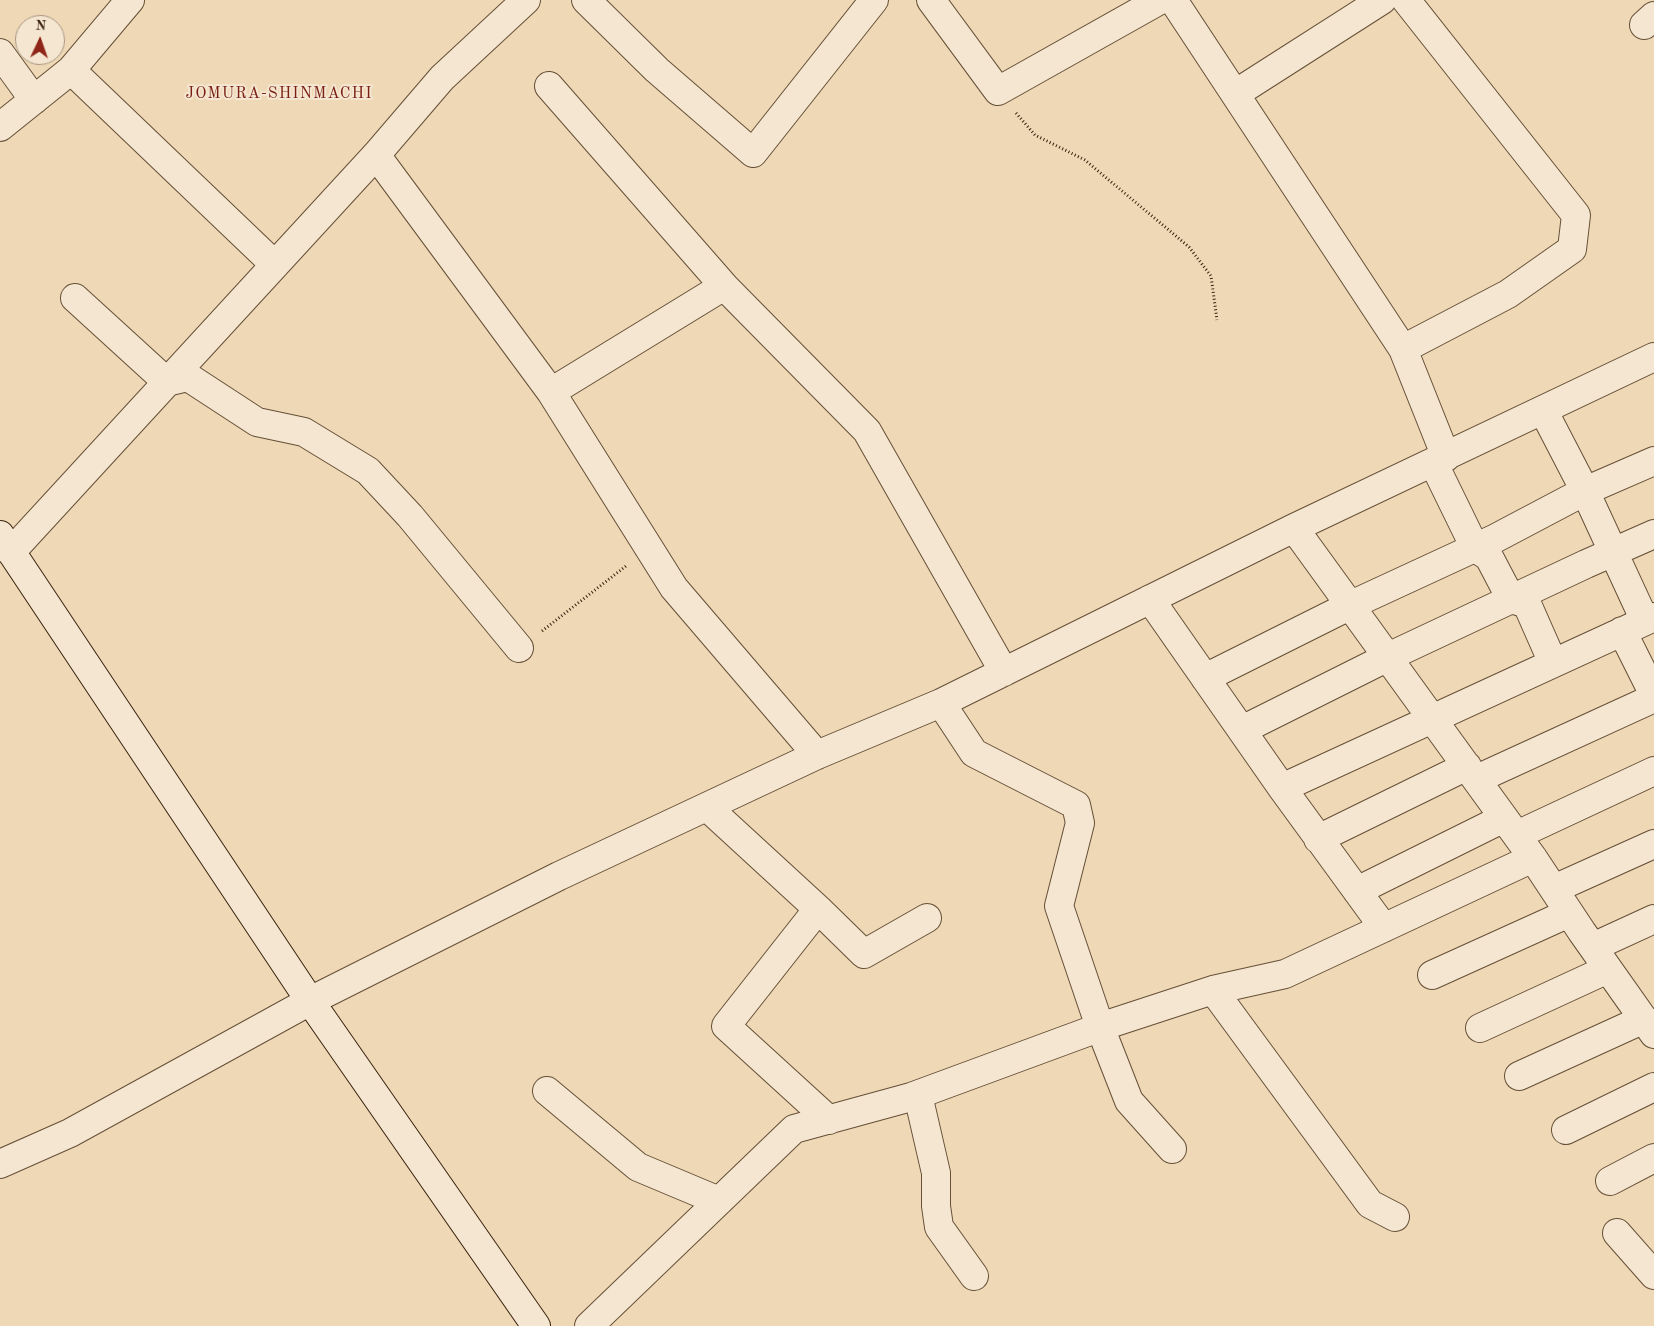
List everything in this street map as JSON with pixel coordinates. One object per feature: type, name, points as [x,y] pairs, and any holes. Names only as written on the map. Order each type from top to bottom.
[{"type":"street","points":[[0,127],[71,70],[130,0]]},
{"type":"street","points":[[526,0],[442,78],[376,155],[167,382],[6,543],[310,1002],[536,1326]]},
{"type":"street","points":[[586,0],[657,70],[753,153],[874,0]]},
{"type":"street","points":[[931,0],[998,91],[1160,0]]},
{"type":"street","points":[[1173,0],[1403,349],[1440,459],[1474,548],[1489,557],[1511,599],[1527,604],[1553,663]]},
{"type":"street","points":[[1235,94],[1382,0]]},
{"type":"street","points":[[1403,349],[1508,294],[1572,249],[1576,215],[1406,0]]},
{"type":"street","points":[[0,53],[34,100]]},
{"type":"street","points":[[71,70],[275,265]]},
{"type":"street","points":[[549,86],[724,286],[867,431],[1004,672]]},
{"type":"street","points":[[376,155],[551,392],[674,588],[817,755]]},
{"type":"street","points":[[551,392],[724,286]]},
{"type":"street","points":[[75,298],[167,382]]},
{"type":"street","points":[[0,1164],[70,1133],[310,1002],[559,876],[817,755],[941,703],[1294,528],[1654,357]]},
{"type":"street","points":[[167,382],[188,377],[257,422],[304,432],[368,471],[410,516],[519,648]]},
{"type":"street","points":[[1318,838],[1654,696],[1640,623],[1586,491],[1543,410]]},
{"type":"street","points":[[1205,678],[1351,605],[1474,548],[1586,491],[1654,461]]},
{"type":"street","points":[[1294,528],[1511,827],[1600,958],[1646,1014],[1518,1076]]},
{"type":"street","points":[[1242,730],[1388,657],[1654,534]]},
{"type":"street","points":[[1150,599],[1282,788],[1384,928]]},
{"type":"street","points":[[1282,788],[1640,623]]},
{"type":"street","points":[[941,703],[974,752],[1076,805],[1080,822],[1059,906],[1100,1027],[1129,1101],[1172,1149]]},
{"type":"street","points":[[1357,891],[1511,827],[1654,771]]},
{"type":"street","points":[[707,807],[864,954],[927,918]]},
{"type":"street","points":[[1554,889],[1654,844]]},
{"type":"street","points":[[589,1326],[794,1129],[918,1095],[1100,1027],[1214,990],[1285,974],[1533,858]]},
{"type":"street","points":[[818,909],[726,1026],[829,1120]]},
{"type":"street","points":[[1432,975],[1569,913]]},
{"type":"street","points":[[1480,1028],[1600,958],[1654,919]]},
{"type":"street","points":[[1214,990],[1370,1204],[1395,1217]]},
{"type":"street","points":[[1566,1130],[1654,1087]]},
{"type":"street","points":[[547,1091],[638,1167],[719,1201]]},
{"type":"street","points":[[918,1095],[936,1173],[936,1206],[939,1227],[974,1276]]},
{"type":"street","points":[[1610,1180],[1654,1158]]},
{"type":"street","points":[[1617,1233],[1654,1275]]},
{"type":"path","points":[[998,91],[1035,135],[1085,160],[1189,247],[1211,276],[1217,320]]},
{"type":"path","points":[[519,648],[649,548]]},
{"type":"district","name":"JOMURA-SHINMACHI","points":[[279,94]]}]
